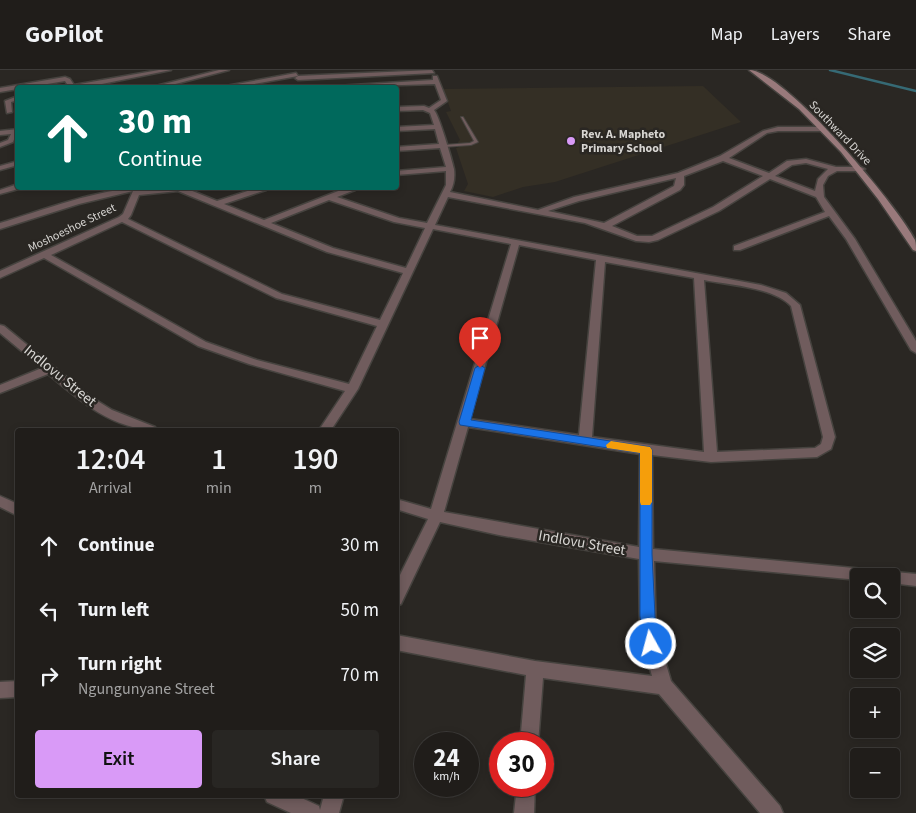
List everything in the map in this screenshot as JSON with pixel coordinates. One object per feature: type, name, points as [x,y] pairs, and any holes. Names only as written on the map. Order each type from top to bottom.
[{"type":"main road","name":"Southward Drive","points":[[752,70],[799,106],[861,169],[916,248]]},
{"type":"street","points":[[82,85],[168,70]]},
{"type":"street","points":[[193,70],[200,76]]},
{"type":"street","points":[[163,85],[226,70]]},
{"type":"street","points":[[287,70],[296,74]]},
{"type":"street","points":[[233,85],[296,74],[431,71],[438,82],[444,101],[431,109],[399,109]]},
{"type":"street","points":[[0,84],[40,78],[48,81]]},
{"type":"street","points":[[27,85],[65,79],[68,80],[70,85]]},
{"type":"street","points":[[373,85],[438,82]]},
{"type":"street","points":[[0,90],[15,87]]},
{"type":"street","points":[[9,112],[8,101],[15,99]]},
{"type":"street","points":[[326,428],[352,389],[450,185],[450,169],[435,114],[431,109]]},
{"type":"street","points":[[0,112],[15,112]]},
{"type":"street","points":[[399,129],[438,127]]},
{"type":"street","points":[[539,212],[577,199],[680,176],[723,158],[759,134],[770,130],[823,129]]},
{"type":"street","points":[[0,133],[15,131]]},
{"type":"street","points":[[0,145],[11,141],[15,133]]},
{"type":"street","points":[[399,149],[444,146]]},
{"type":"street","points":[[723,158],[820,196]]},
{"type":"street","points":[[447,194],[565,216],[605,226],[636,239],[651,240],[716,209],[787,164],[800,161],[813,162],[835,169],[861,169]]},
{"type":"street","points":[[0,168],[15,164]]},
{"type":"street","points":[[399,173],[450,169]]},
{"type":"street","points":[[835,169],[823,177],[818,187],[820,196],[830,213],[848,235],[916,350]]},
{"type":"street","points":[[605,226],[677,188],[680,185],[680,176]]},
{"type":"street","points":[[0,192],[15,188]]},
{"type":"street","points":[[0,226],[77,202],[137,190]]},
{"type":"street","name":"Moshoeshoe Street","points":[[0,276],[122,219],[127,215],[137,190]]},
{"type":"street","points":[[184,190],[330,250],[408,271]]},
{"type":"street","points":[[218,204],[257,190]]},
{"type":"street","points":[[264,223],[347,190]]},
{"type":"street","points":[[329,197],[385,217],[762,288],[786,296],[796,304],[829,437],[827,446],[816,452],[805,454],[711,457],[646,450],[464,422]]},
{"type":"street","points":[[737,248],[830,213]]},
{"type":"street","points":[[122,219],[279,296],[383,324]]},
{"type":"street","points":[[399,593],[436,516],[516,242]]},
{"type":"street","points":[[45,255],[202,344],[253,362],[352,389]]},
{"type":"street","points":[[585,441],[601,259]]},
{"type":"street","points":[[699,276],[711,457]]},
{"type":"street","name":"Indlovu Street","points":[[3,333],[87,400],[108,413],[146,428]]},
{"type":"street","points":[[0,389],[50,370]]},
{"type":"street","points":[[646,450],[648,630],[664,686],[773,813]]},
{"type":"street","name":"Indlovu Street","points":[[399,505],[436,516],[500,529],[646,554],[850,572]]},
{"type":"street","name":"Indlovu Street","points":[[900,578],[916,580]]},
{"type":"street","points":[[399,643],[534,669],[664,686]]},
{"type":"street","points":[[530,732],[534,669]]},
{"type":"street","points":[[0,690],[15,689]]},
{"type":"street","points":[[524,813],[525,797]]},
{"type":"street","points":[[280,798],[312,813]]},
{"type":"street","points":[[329,813],[333,798]]},
{"type":"lane","points":[[444,146],[476,142],[462,118]]},
{"type":"shaded area","name":"Rev. A. Mapheto Primary School","points":[[703,86],[741,122],[555,182],[523,187],[493,197],[464,191],[468,184],[456,148],[459,147],[458,142],[460,140],[446,112],[451,111],[443,89]]},
{"type":"waterway","points":[[830,70],[916,91]]},
{"type":"slow traffic","points":[[611,445],[646,450],[646,502]]},
{"type":"place","name":"Rev. A. Mapheto Primary School","points":[[571,141]]},
{"type":"route","points":[[480,368],[464,422],[646,450],[646,554],[648,630],[651,644]]}]
